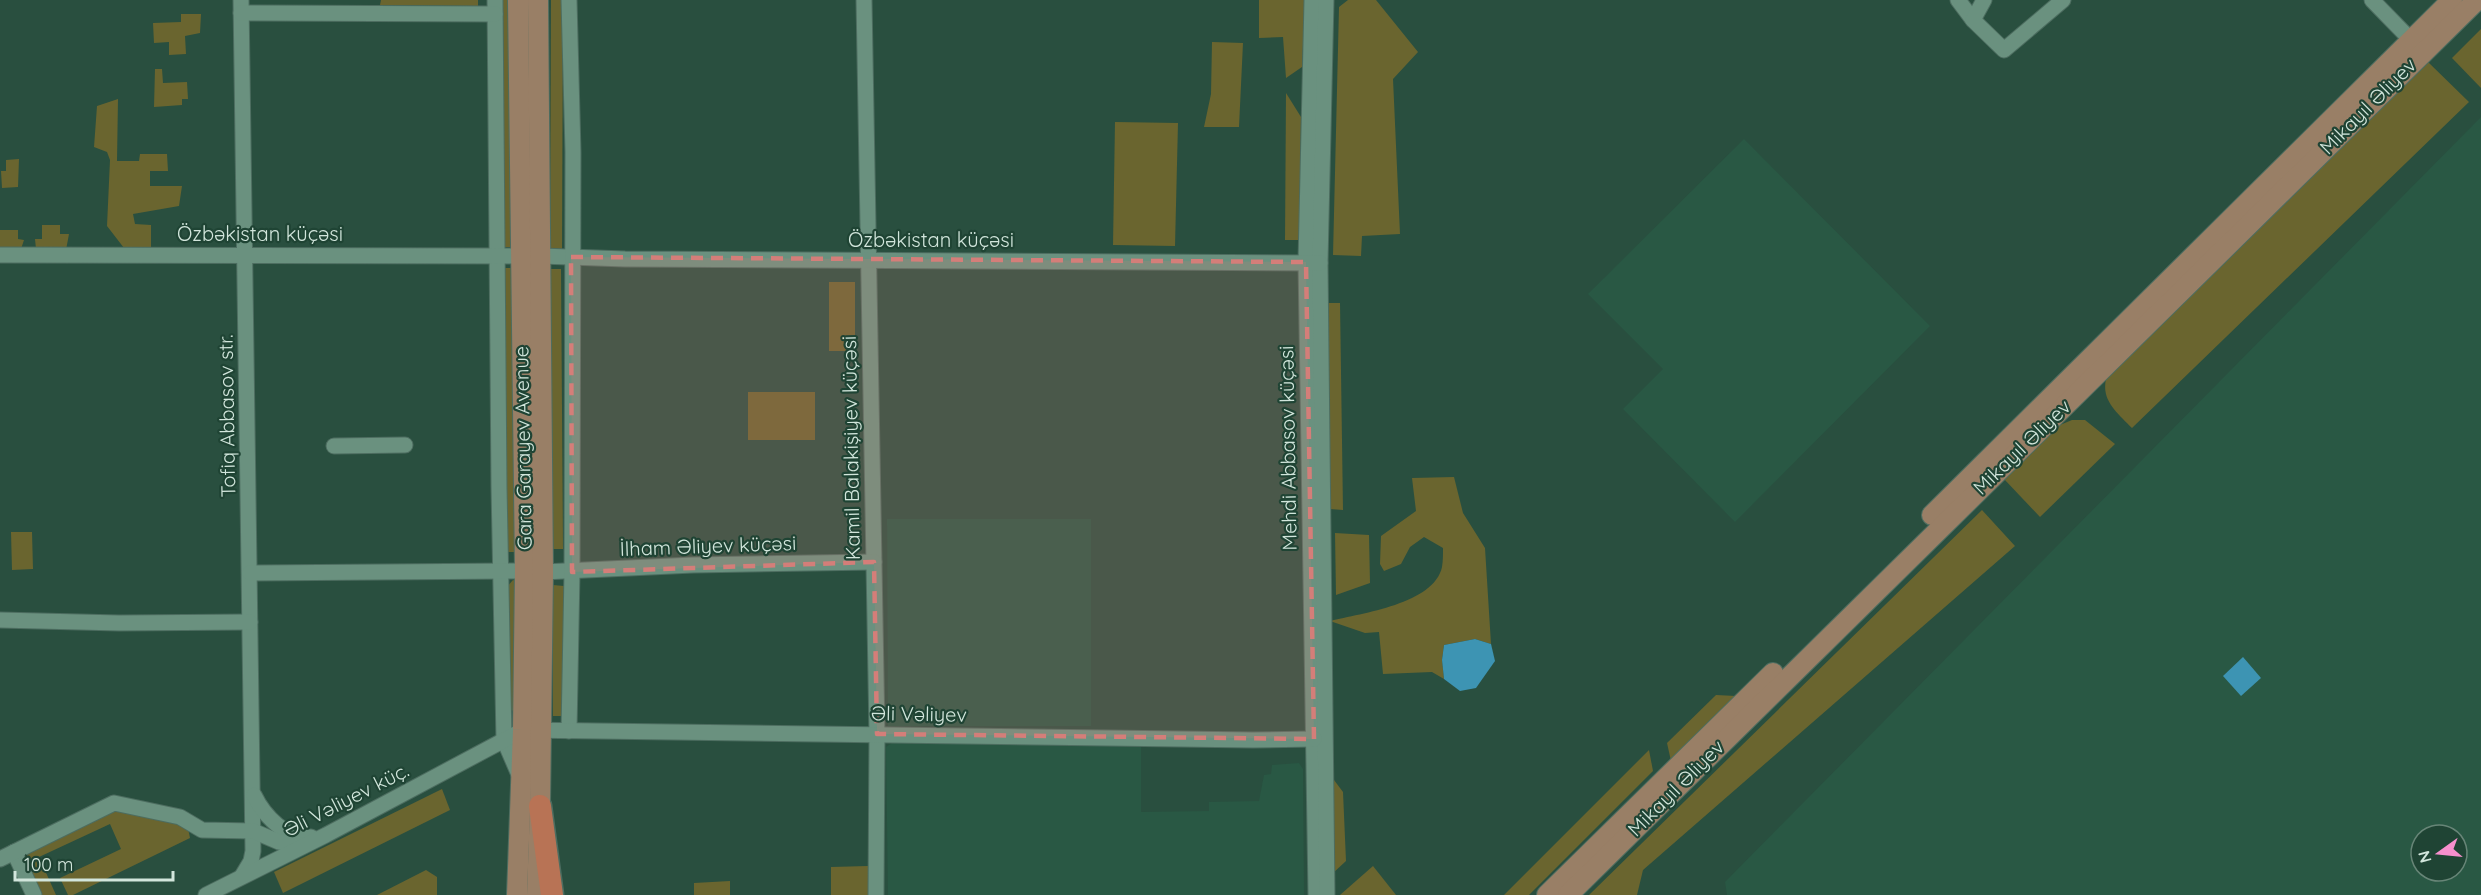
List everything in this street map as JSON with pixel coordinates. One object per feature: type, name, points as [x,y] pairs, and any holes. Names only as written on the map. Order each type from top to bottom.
[{"type":"highway","points":[[540,806],[552,895]]},
{"type":"main road","name":"Gara Garayev Avenue","points":[[518,0],[520,256],[534,572]]},
{"type":"main road","name":"Gara Garayev Avenue","points":[[537,895],[540,806],[532,730],[541,256],[538,0]]},
{"type":"main road","name":"Mikayıl Əliyev","points":[[1547,895],[2410,39],[2452,0]]},
{"type":"main road","name":"Mikayıl Əliyev","points":[[1568,895],[2476,0]]},
{"type":"main road","name":"Gara Garayev Avenue","points":[[517,895],[521,779],[532,730]]},
{"type":"street","points":[[568,731],[572,572],[573,152],[569,0]]},
{"type":"street","name":"Kamil Balakişiyev küçəsi","points":[[864,0],[877,734],[876,895]]},
{"type":"street","points":[[1958,0],[2004,50],[2063,0]]},
{"type":"street","points":[[1974,20],[1984,0]]},
{"type":"street","points":[[2372,0],[2410,39]]},
{"type":"street","name":"Mehdi Abbasov küçəsi","points":[[1316,895],[1313,263],[1322,3]]},
{"type":"street","points":[[241,6],[495,7],[504,740],[521,779]]},
{"type":"street","name":"Tofiq Abbasov str.","points":[[237,884],[251,861],[253,831],[241,6]]},
{"type":"street","name":"Özbəkistan küçəsi","points":[[0,255],[541,256],[1313,263]]},
{"type":"street","name":"Mehdi Abbasov küçəsi","points":[[1313,263],[1328,895]]},
{"type":"street","points":[[334,446],[405,445]]},
{"type":"street","name":"İlham Əliyev küçəsi","points":[[250,573],[572,572],[693,565],[874,562]]},
{"type":"street","points":[[0,620],[119,623],[250,622]]},
{"type":"street","name":"Əli Vəliyev","points":[[532,730],[1314,739]]},
{"type":"street","name":"Əli Vəliyev küç.","points":[[206,895],[237,884],[273,861],[504,740],[532,730]]},
{"type":"street","points":[[253,793],[263,810],[284,830],[306,838],[326,835]]},
{"type":"street","points":[[34,895],[7,856],[114,803],[180,816],[202,830],[253,831],[279,842],[306,845]]},
{"type":"street","points":[[253,831],[273,861]]},
{"type":"highlighted area","points":[[571,257],[1306,262],[1314,739],[877,734],[874,562],[572,572]]},
{"type":"shaded area","points":[[381,0],[478,0],[478,6],[380,5]]},
{"type":"shaded area","points":[[503,0],[517,0],[517,247],[504,247]]},
{"type":"shaded area","points":[[551,0],[563,0],[562,250],[550,249]]},
{"type":"shaded area","points":[[1259,0],[1305,0],[1302,67],[1286,78],[1283,37],[1259,38]]},
{"type":"shaded area","points":[[1348,0],[1376,0],[1418,52],[1393,79],[1400,234],[1362,236],[1361,256],[1333,255],[1339,7]]},
{"type":"shaded area","points":[[181,14],[201,14],[200,33],[185,36],[186,54],[169,55],[169,42],[154,43],[153,23],[181,22]]},
{"type":"shaded area","points":[[2481,29],[2481,88],[2452,58]]},
{"type":"shaded area","points":[[1212,42],[1243,43],[1239,127],[1204,127],[1211,94]]},
{"type":"shaded area","points":[[2428,62],[2469,102],[2132,428],[2108,400],[2106,379]]},
{"type":"shaded area","points":[[155,69],[162,69],[163,83],[187,82],[188,99],[182,99],[182,105],[154,107]]},
{"type":"shaded area","points":[[1286,93],[1301,117],[1299,240],[1285,240]]},
{"type":"shaded area","points":[[118,99],[117,161],[139,161],[140,154],[167,154],[168,171],[150,171],[150,186],[182,186],[179,206],[133,214],[135,224],[151,225],[151,248],[124,248],[107,226],[110,160],[107,152],[94,147],[97,106]]},
{"type":"shaded area","points":[[2481,117],[2481,895],[1727,895],[1725,882]]},
{"type":"shaded area","points":[[1115,122],[1178,123],[1175,246],[1113,245]]},
{"type":"shaded area","points":[[1744,139],[1930,326],[1735,522],[1623,409],[1663,369],[1588,294]]},
{"type":"shaded area","points":[[19,159],[18,187],[2,188],[1,171],[6,171],[6,160]]},
{"type":"shaded area","points":[[42,225],[60,225],[60,234],[69,234],[66,250],[36,249],[35,239],[42,239]]},
{"type":"shaded area","points":[[0,230],[18,230],[18,239],[24,240],[21,249],[0,249]]},
{"type":"shaded area","points":[[502,268],[513,268],[518,552],[507,552]]},
{"type":"shaded area","points":[[549,269],[561,269],[563,549],[551,549]]},
{"type":"shaded area","points":[[829,282],[855,282],[855,351],[829,351]]},
{"type":"shaded area","points":[[1328,303],[1340,303],[1343,510],[1330,509]]},
{"type":"shaded area","points":[[748,392],[815,392],[815,440],[748,440]]},
{"type":"shaded area","points":[[2072,420],[2085,420],[2115,444],[2040,517],[2004,479],[2060,425]]},
{"type":"shaded area","points":[[1454,477],[1463,513],[1485,548],[1491,644],[1475,639],[1444,645],[1442,660],[1444,679],[1432,672],[1383,674],[1379,632],[1365,633],[1330,621],[1395,605],[1426,590],[1436,580],[1442,567],[1443,548],[1424,537],[1410,547],[1401,564],[1384,571],[1380,564],[1381,536],[1416,511],[1412,478]]},
{"type":"shaded area","points":[[1982,510],[2015,546],[1643,870],[1637,895],[1589,895]]},
{"type":"shaded area","points":[[887,519],[1091,519],[1091,726],[888,726]]},
{"type":"shaded area","points":[[11,532],[32,532],[33,569],[12,570]]},
{"type":"shaded area","points":[[1335,533],[1369,535],[1370,583],[1336,595]]},
{"type":"shaded area","points":[[513,580],[519,582],[519,712],[510,710],[507,587]]},
{"type":"shaded area","points":[[553,585],[564,586],[563,716],[553,716]]},
{"type":"shaded area","points":[[1716,695],[1736,696],[1671,761],[1667,743]]},
{"type":"shaded area","points":[[892,743],[1141,744],[1141,812],[1209,811],[1209,802],[1259,801],[1264,775],[1271,774],[1272,765],[1299,763],[1303,769],[1304,895],[888,895],[886,747]]},
{"type":"shaded area","points":[[1649,750],[1653,771],[1529,895],[1504,895]]},
{"type":"shaded area","points":[[1331,776],[1343,792],[1346,861],[1332,874]]},
{"type":"shaded area","points":[[442,789],[450,810],[283,893],[274,872]]},
{"type":"shaded area","points":[[115,809],[175,821],[188,828],[190,838],[73,895],[68,895],[60,878],[121,849],[110,824],[39,857],[56,895],[41,895],[22,853]]},
{"type":"shaded area","points":[[868,866],[868,895],[831,895],[831,867]]},
{"type":"shaded area","points":[[1373,866],[1396,895],[1340,895]]},
{"type":"shaded area","points":[[426,870],[437,877],[437,895],[377,895]]},
{"type":"shaded area","points":[[730,881],[730,895],[694,895],[694,883]]},
{"type":"water","points":[[1475,639],[1491,644],[1495,661],[1476,688],[1460,691],[1444,679],[1442,660],[1444,645]]},
{"type":"water","points":[[2243,657],[2261,678],[2241,696],[2223,676]]}]
